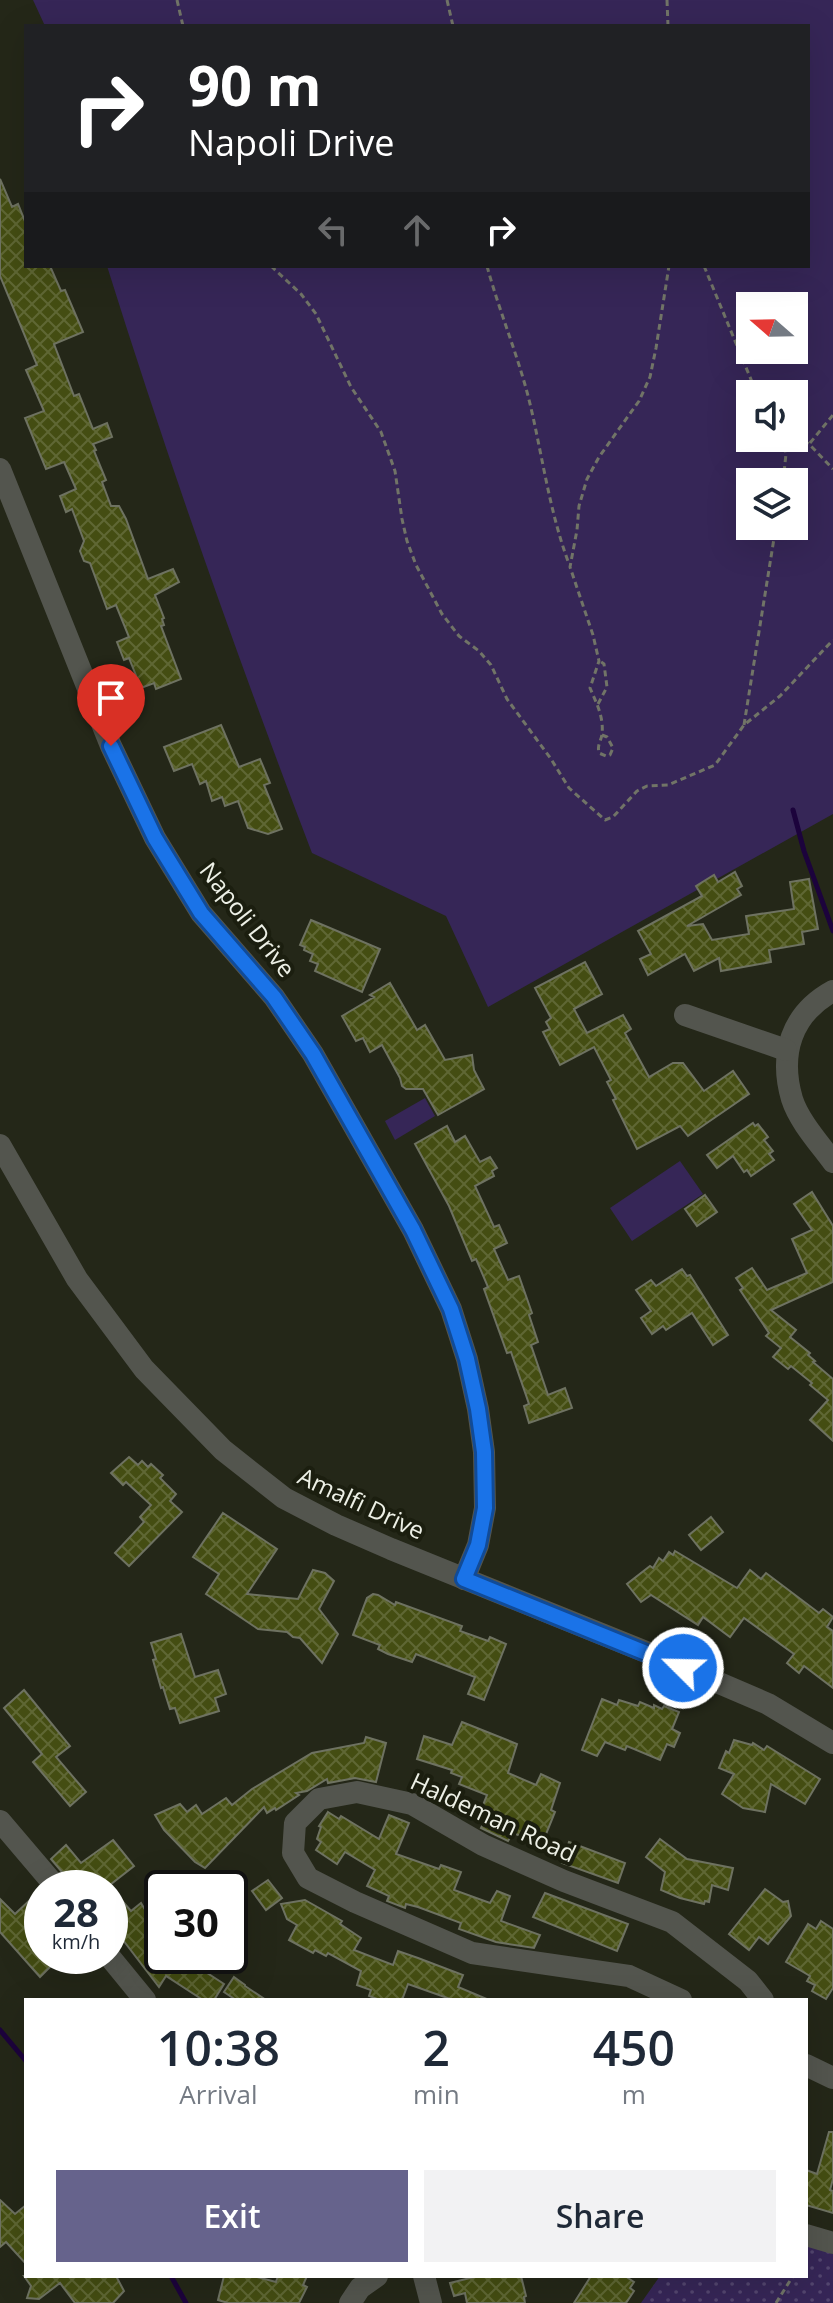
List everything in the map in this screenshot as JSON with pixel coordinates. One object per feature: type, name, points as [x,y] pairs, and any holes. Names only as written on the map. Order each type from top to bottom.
[{"type":"street","name":"Napoli Drive","points":[[0,469],[111,746],[155,838],[201,913],[274,997],[313,1054],[413,1230],[451,1309],[467,1359],[484,1452],[485,1508],[478,1545],[464,1579]]},
{"type":"street","points":[[833,991],[801,1017],[786,1050],[793,1101],[833,1162]]},
{"type":"street","points":[[685,1015],[786,1050]]},
{"type":"street","name":"Amalfi Drive","points":[[0,1145],[77,1279],[144,1369],[223,1450],[284,1498],[308,1512],[464,1579],[768,1704],[833,1743]]},
{"type":"street","name":"Haldeman Road","points":[[677,1998],[629,1976],[472,1953],[355,1902],[308,1878],[293,1853],[295,1823],[319,1799],[357,1792],[412,1804],[483,1845],[564,1881],[672,1922],[748,1981],[761,1998]]},
{"type":"street","points":[[0,1821],[42,1870]]},
{"type":"street","points":[[124,1974],[143,1998]]},
{"type":"street","points":[[808,2236],[833,2243]]},
{"type":"street","points":[[350,2303],[360,2288],[374,2278]]},
{"type":"street","points":[[425,2278],[431,2303]]},
{"type":"path","points":[[177,0],[183,24]]},
{"type":"path","points":[[447,0],[453,24]]},
{"type":"path","points":[[667,0],[668,24]]},
{"type":"path","points":[[273,268],[301,294],[316,314],[351,387],[381,432],[395,471],[407,541],[442,614],[459,636],[491,665],[507,699],[569,788],[605,820],[613,817],[637,791],[647,786],[668,785],[715,765],[744,725],[780,696],[833,640]]},
{"type":"path","points":[[488,268],[530,405],[561,544],[593,635],[599,661],[590,688],[598,704],[602,735],[598,747],[599,753],[610,755],[613,748],[607,737],[602,735]]},
{"type":"path","points":[[570,567],[579,506],[587,479],[639,401],[650,377],[669,268]]},
{"type":"path","points":[[705,268],[751,380]]},
{"type":"path","points":[[833,415],[809,444],[833,469]]},
{"type":"path","points":[[744,725],[774,540]]},
{"type":"path","points":[[598,704],[607,687],[604,664],[599,661]]},
{"type":"path","points":[[776,2303],[792,2278]]},
{"type":"shaded area","points":[[33,0],[833,0],[833,814],[488,1007],[446,916],[312,853],[205,561],[108,268],[810,268],[810,24],[44,24]]},
{"type":"shaded area","points":[[425,1098],[435,1116],[395,1140],[385,1121]]},
{"type":"shaded area","points":[[680,1161],[703,1194],[632,1241],[610,1208]]},
{"type":"shaded area","points":[[808,2246],[833,2254],[833,2303],[641,2303],[659,2278],[808,2278]]},
{"type":"building","points":[[0,179],[12,207],[18,204],[24,219],[24,268],[51,268],[61,291],[65,290],[83,332],[54,344],[74,396],[79,394],[93,429],[107,423],[112,437],[93,444],[106,480],[102,482],[111,506],[119,506],[126,519],[148,579],[173,569],[179,582],[155,595],[164,618],[164,625],[161,626],[181,679],[156,689],[154,683],[141,688],[129,658],[124,660],[117,642],[129,637],[116,605],[107,609],[90,563],[84,561],[80,551],[84,541],[72,509],[66,512],[60,496],[76,489],[64,462],[46,469],[25,418],[44,411],[26,370],[37,365],[0,276]]},
{"type":"building","points":[[221,725],[239,767],[260,759],[270,783],[264,785],[282,829],[268,834],[248,828],[238,801],[225,806],[222,797],[212,801],[206,781],[200,784],[192,764],[174,771],[164,747]]},
{"type":"building","points":[[735,872],[742,886],[737,889],[741,895],[687,926],[703,924],[712,940],[749,934],[746,916],[794,909],[790,882],[809,879],[818,929],[802,932],[804,944],[769,950],[771,962],[721,971],[719,958],[694,971],[685,954],[648,975],[640,959],[651,954],[638,931],[702,896],[696,886],[714,875],[718,882]]},
{"type":"building","points":[[311,920],[380,949],[362,992],[315,971],[318,964],[310,961],[313,954],[300,945]]},
{"type":"building","points":[[585,962],[602,994],[574,1009],[587,1033],[623,1015],[631,1029],[625,1033],[649,1077],[673,1063],[683,1063],[704,1091],[733,1071],[749,1094],[688,1136],[680,1126],[637,1149],[613,1100],[616,1099],[607,1082],[611,1080],[594,1047],[560,1065],[543,1032],[550,1029],[546,1022],[551,1018],[535,988]]},
{"type":"building","points":[[390,983],[417,1030],[425,1025],[445,1060],[472,1055],[474,1070],[484,1089],[438,1115],[423,1089],[406,1089],[402,1086],[382,1045],[370,1052],[363,1038],[356,1041],[342,1016],[374,997],[370,995]]},
{"type":"building","points":[[753,1123],[755,1126],[758,1124],[768,1137],[764,1140],[773,1151],[769,1154],[774,1160],[751,1176],[747,1170],[744,1172],[733,1156],[717,1168],[707,1155]]},
{"type":"building","points":[[447,1126],[455,1142],[465,1136],[480,1162],[490,1157],[497,1168],[492,1171],[494,1176],[475,1186],[494,1227],[499,1225],[507,1243],[494,1249],[508,1280],[519,1276],[538,1342],[531,1345],[548,1395],[565,1388],[572,1408],[529,1423],[524,1406],[529,1404],[484,1289],[488,1287],[476,1259],[472,1261],[449,1206],[415,1144]]},
{"type":"building","points":[[812,1192],[833,1226],[833,1282],[771,1310],[796,1330],[790,1337],[810,1353],[808,1355],[813,1362],[833,1379],[833,1441],[810,1420],[828,1400],[791,1366],[788,1369],[773,1357],[781,1348],[766,1336],[769,1333],[740,1290],[743,1288],[736,1278],[752,1268],[767,1290],[807,1273],[792,1239],[812,1230],[794,1204]]},
{"type":"building","points":[[705,1195],[717,1212],[697,1226],[685,1209]]},
{"type":"building","points":[[682,1269],[687,1276],[690,1275],[728,1335],[713,1345],[692,1313],[666,1330],[663,1326],[652,1334],[641,1318],[651,1311],[636,1290],[651,1280],[656,1286]]},
{"type":"building","points":[[129,1457],[138,1465],[142,1461],[148,1467],[151,1464],[163,1475],[160,1478],[176,1494],[170,1501],[182,1512],[129,1566],[115,1553],[144,1522],[140,1517],[151,1505],[111,1473]]},
{"type":"building","points":[[223,1513],[277,1549],[247,1594],[298,1599],[313,1570],[325,1573],[334,1581],[319,1609],[338,1634],[322,1663],[300,1638],[287,1632],[258,1629],[206,1594],[219,1574],[193,1557]]},
{"type":"building","points":[[711,1517],[723,1532],[701,1550],[689,1535]]},
{"type":"building","points":[[675,1551],[737,1588],[750,1570],[761,1579],[766,1573],[819,1613],[823,1609],[833,1617],[827,1627],[833,1631],[833,1688],[804,1666],[799,1673],[787,1663],[794,1654],[744,1618],[730,1637],[703,1617],[698,1625],[651,1595],[641,1602],[627,1584],[650,1566],[653,1568],[659,1558],[663,1561],[669,1552],[673,1555]]},
{"type":"building","points":[[373,1594],[395,1605],[396,1602],[462,1626],[460,1631],[506,1644],[484,1700],[468,1694],[475,1677],[416,1654],[412,1662],[388,1654],[378,1649],[380,1645],[353,1635],[367,1598]]},
{"type":"building","points":[[181,1634],[195,1677],[218,1670],[226,1694],[215,1698],[219,1711],[180,1723],[175,1708],[170,1709],[161,1688],[151,1643]]},
{"type":"building","points":[[24,1690],[70,1746],[56,1757],[86,1792],[70,1806],[33,1762],[42,1754],[4,1708]]},
{"type":"building","points":[[602,1699],[617,1705],[619,1700],[638,1706],[640,1702],[654,1708],[654,1705],[662,1709],[664,1706],[679,1712],[672,1729],[680,1733],[674,1747],[667,1744],[660,1760],[627,1746],[625,1750],[605,1742],[597,1756],[582,1750]]},
{"type":"building","points":[[462,1722],[517,1744],[508,1773],[536,1785],[541,1774],[560,1783],[551,1810],[555,1812],[542,1844],[513,1833],[508,1841],[481,1828],[484,1822],[479,1815],[487,1795],[459,1784],[462,1777],[451,1773],[452,1770],[417,1759],[424,1736],[452,1745]]},
{"type":"building","points":[[366,1737],[386,1743],[376,1782],[355,1778],[328,1783],[327,1779],[307,1791],[296,1793],[299,1795],[276,1810],[267,1813],[264,1807],[205,1868],[164,1830],[155,1815],[180,1804],[187,1812],[196,1805],[202,1814],[226,1798],[232,1805],[252,1789],[312,1753],[364,1743]]},
{"type":"building","points":[[734,1740],[753,1743],[764,1750],[767,1746],[820,1779],[805,1804],[771,1784],[765,1812],[743,1808],[722,1794],[734,1774],[719,1768]]},
{"type":"building","points":[[328,1812],[339,1819],[341,1816],[379,1839],[389,1815],[409,1823],[396,1854],[439,1869],[441,1865],[461,1872],[454,1890],[490,1903],[497,1891],[510,1896],[501,1921],[540,1935],[534,1948],[496,1942],[459,1929],[461,1923],[418,1907],[406,1904],[405,1908],[387,1901],[389,1896],[367,1886],[375,1870],[345,1852],[337,1864],[316,1850],[321,1842],[317,1839],[319,1826]]},
{"type":"building","points":[[660,1839],[687,1859],[733,1868],[728,1890],[712,1885],[709,1902],[705,1901],[704,1904],[661,1890],[665,1872],[646,1857]]},
{"type":"building","points":[[113,1840],[134,1866],[128,1871],[60,1870],[51,1859],[66,1845],[81,1863]]},
{"type":"building","points":[[569,1842],[625,1863],[618,1883],[562,1863]]},
{"type":"building","points":[[268,1880],[282,1898],[266,1910],[252,1891]]},
{"type":"building","points":[[765,1889],[783,1902],[788,1901],[791,1916],[768,1944],[759,1937],[749,1950],[729,1934]]},
{"type":"building","points":[[545,1893],[628,1924],[617,1951],[533,1917]]},
{"type":"building","points":[[0,1899],[15,1914],[24,1906],[24,1959],[0,1932]]},
{"type":"building","points":[[305,1900],[342,1921],[340,1924],[361,1938],[354,1950],[393,1965],[398,1951],[418,1958],[463,1975],[458,1987],[484,1998],[447,1998],[408,1984],[403,1998],[369,1996],[371,1990],[357,1985],[361,1971],[328,1953],[326,1956],[315,1950],[313,1953],[289,1940],[297,1925],[287,1919],[281,1904]]},
{"type":"building","points":[[141,1903],[144,1908],[144,1967],[128,1947],[128,1908],[131,1911]]},
{"type":"building","points":[[821,1921],[833,1929],[833,1988],[826,1999],[812,1991],[815,1985],[807,1981],[810,1976],[786,1962],[808,1924],[816,1929]]},
{"type":"building","points":[[149,1974],[209,1974],[224,1984],[215,1998],[200,1998],[166,1976],[159,1987]]},
{"type":"building","points":[[234,1977],[263,1998],[233,1998],[224,1992]]},
{"type":"building","points":[[829,2132],[833,2132],[833,2179],[830,2190],[833,2191],[833,2213],[808,2206],[808,2171],[817,2174]]},
{"type":"building","points":[[0,2200],[15,2214],[24,2207],[24,2262],[6,2242],[0,2247]]},
{"type":"building","points":[[25,2278],[117,2278],[124,2291],[113,2303],[75,2303],[60,2283],[39,2299],[27,2298],[31,2286]]},
{"type":"building","points":[[224,2278],[261,2278],[276,2282],[277,2278],[306,2278],[303,2285],[307,2287],[299,2303],[228,2303],[218,2300]]},
{"type":"building","points":[[470,2278],[522,2278],[525,2303],[467,2303],[465,2293],[454,2296],[450,2283]]},
{"type":"building","points":[[590,2278],[628,2278],[634,2282],[630,2288],[634,2291],[626,2303],[574,2303]]},
{"type":"waterway","points":[[793,810],[804,851],[833,931]]},
{"type":"waterway","points":[[0,2030],[24,2059]]},
{"type":"waterway","points":[[172,2278],[186,2303]]},
{"type":"route","points":[[111,746],[155,838],[201,913],[274,997],[313,1054],[413,1230],[451,1309],[467,1359],[484,1452],[485,1508],[478,1545],[464,1579],[683,1668]]}]
